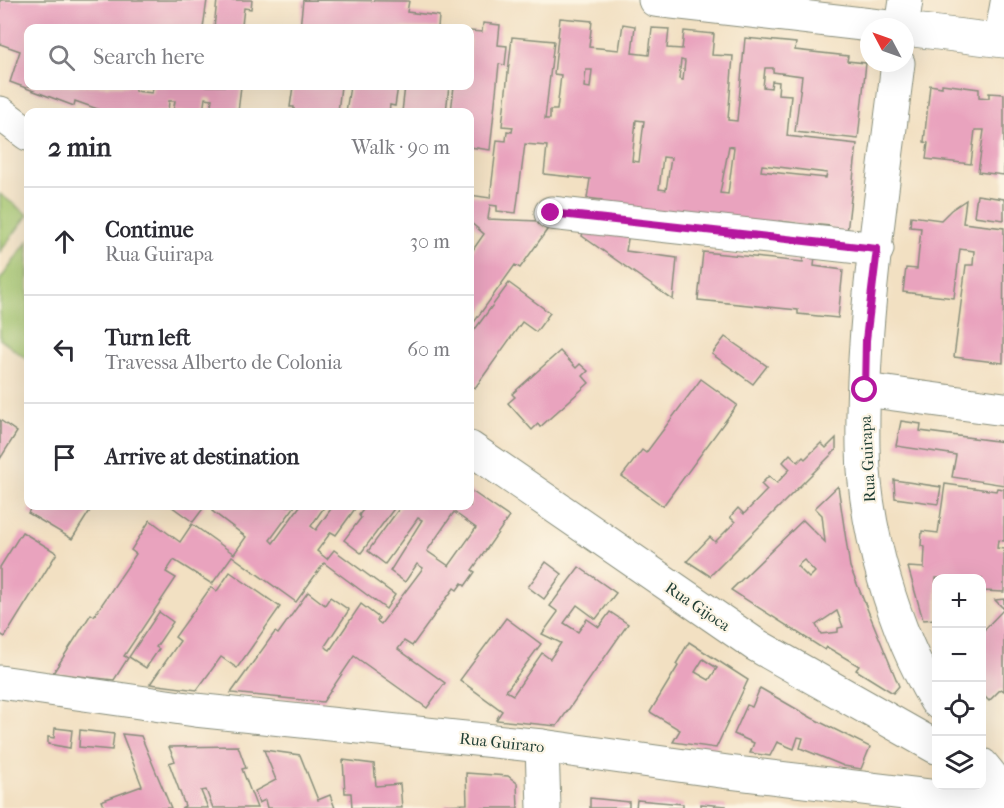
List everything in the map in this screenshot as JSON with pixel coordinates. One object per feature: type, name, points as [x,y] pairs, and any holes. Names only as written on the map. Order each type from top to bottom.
[{"type":"street","points":[[655,0],[860,24]]},
{"type":"street","points":[[905,18],[906,0]]},
{"type":"street","points":[[914,29],[999,41]]},
{"type":"street","name":"Rua Guirapa","points":[[897,72],[866,340],[863,448],[871,523],[896,615],[932,692]]},
{"type":"street","points":[[0,113],[24,131]]},
{"type":"street","points":[[551,213],[877,249]]},
{"type":"street","points":[[865,390],[1004,409]]},
{"type":"street","name":"Rua Gijoca","points":[[474,451],[756,645],[932,745]]},
{"type":"street","name":"Rua Guiraro","points":[[0,682],[195,710],[542,746],[728,772],[992,782]]},
{"type":"street","points":[[542,746],[544,808]]},
{"type":"lane","points":[[999,41],[1001,0]]},
{"type":"green space","points":[[0,194],[24,212],[24,220],[0,252]]},
{"type":"green space","points":[[24,247],[24,357],[0,339],[0,280]]},
{"type":"building","points":[[0,0],[207,0],[204,24],[24,24],[24,87],[10,82],[20,51],[0,44]]},
{"type":"building","points":[[217,0],[252,0],[251,9],[244,8],[242,24],[214,24]]},
{"type":"building","points":[[303,0],[409,1],[407,12],[439,16],[438,24],[300,24]]},
{"type":"building","points":[[560,18],[592,21],[589,47],[619,50],[623,24],[635,26],[632,53],[649,55],[652,28],[669,29],[667,48],[682,49],[684,31],[714,34],[712,55],[733,56],[728,120],[737,121],[745,38],[796,43],[795,50],[848,56],[847,61],[860,62],[860,72],[865,72],[858,139],[795,132],[802,76],[773,72],[773,68],[765,68],[763,87],[771,88],[772,81],[779,82],[778,94],[791,95],[787,136],[857,144],[847,233],[829,235],[830,226],[810,224],[809,233],[794,231],[795,223],[779,221],[778,229],[601,209],[602,200],[587,198],[590,179],[544,174],[547,146],[525,144],[516,213],[497,211],[497,206],[490,205],[488,219],[539,221],[547,230],[520,268],[515,265],[474,322],[474,248],[484,234],[474,225],[474,196],[490,198],[497,140],[506,141],[507,131],[512,132],[513,127],[502,126],[512,37],[554,41],[545,119],[550,119],[550,110],[557,110],[561,75],[554,74]],"holes":[[[681,60],[685,61],[683,80],[679,79]],[[586,70],[592,70],[590,88],[584,87]],[[636,120],[644,121],[639,162],[632,161]],[[729,146],[734,147],[728,194],[720,193]],[[663,157],[671,158],[666,190],[659,189]],[[762,165],[827,173],[826,178],[761,171]]]},
{"type":"building","points":[[483,23],[500,25],[498,45],[507,46],[505,65],[499,64],[490,150],[474,148],[474,108],[451,108],[454,90],[474,90],[474,31],[482,32]]},
{"type":"building","points":[[942,84],[979,89],[979,97],[989,98],[989,93],[1004,94],[1004,175],[978,172],[984,130],[975,130],[971,164],[926,159],[928,143],[924,142],[930,85],[942,87]]},
{"type":"building","points":[[31,90],[135,90],[152,93],[152,90],[241,90],[238,108],[211,108],[212,99],[205,98],[204,108],[174,108],[175,101],[169,101],[168,108],[95,108],[75,101],[74,106]]},
{"type":"building","points":[[292,90],[341,90],[338,108],[290,107]]},
{"type":"building","points":[[349,90],[397,90],[395,106],[390,105],[390,108],[347,108]]},
{"type":"building","points":[[405,90],[449,90],[446,108],[402,108]]},
{"type":"building","points":[[977,195],[1004,199],[1004,220],[974,216]]},
{"type":"building","points":[[966,200],[963,223],[1004,228],[1003,363],[954,357],[966,265],[973,265],[974,251],[960,249],[954,298],[903,292],[906,268],[917,269],[921,228],[910,227],[911,216],[941,220]]},
{"type":"building","points":[[585,227],[629,233],[626,251],[677,258],[673,300],[582,236]]},
{"type":"building","points":[[703,252],[803,262],[804,253],[815,255],[814,266],[843,270],[838,318],[798,314],[798,310],[698,300]]},
{"type":"building","points":[[509,283],[550,313],[536,332],[522,322],[475,388],[474,331]]},
{"type":"building","points":[[725,337],[767,366],[753,384],[712,354]]},
{"type":"building","points":[[560,351],[576,368],[580,364],[588,371],[583,376],[589,383],[540,427],[538,424],[532,430],[508,403],[515,397],[512,394]]},
{"type":"building","points":[[701,379],[737,405],[663,506],[622,476],[642,450],[646,453]]},
{"type":"building","points":[[0,420],[17,432],[0,459]]},
{"type":"building","points":[[901,421],[921,424],[920,431],[1004,442],[1004,485],[952,477],[956,455],[896,446]]},
{"type":"building","points":[[836,438],[836,450],[710,576],[687,561],[710,537],[715,542],[735,522],[730,517],[738,508],[744,514],[767,490],[761,484],[769,476],[777,483],[790,469],[783,462],[790,454],[798,462],[803,457],[805,459],[821,443],[826,448]]},
{"type":"building","points":[[894,480],[941,487],[938,504],[895,498]]},
{"type":"building","points":[[945,484],[996,491],[997,488],[1004,489],[1004,541],[998,540],[997,548],[1004,549],[1004,592],[986,591],[986,574],[932,574],[932,619],[923,620],[908,567],[924,568],[925,547],[921,546],[922,531],[938,533]]},
{"type":"building","points":[[838,486],[850,567],[899,686],[893,693],[856,670],[859,666],[827,647],[825,650],[731,590],[803,520],[825,542],[822,515],[815,508]],"holes":[[[804,560],[815,572],[809,578],[797,566]],[[837,611],[843,627],[838,628],[838,632],[821,634],[816,625]]]},
{"type":"building","points":[[474,493],[509,517],[472,570],[475,572],[465,586],[462,583],[457,590],[454,588],[412,646],[404,641],[398,649],[445,683],[427,708],[354,656],[323,702],[231,693],[275,632],[278,634],[308,592],[325,605],[330,597],[349,610],[325,646],[330,650],[361,604],[379,618],[377,621],[381,624],[423,568],[417,564],[405,582],[390,571],[422,520],[418,518],[385,564],[368,551],[398,510],[474,510]],"holes":[[[454,512],[476,528],[449,566],[427,551]]]},
{"type":"building","points":[[30,510],[90,510],[72,539],[28,513]]},
{"type":"building","points":[[176,510],[202,510],[193,522]]},
{"type":"building","points":[[292,510],[270,540],[273,543],[297,510],[322,510],[311,526],[316,530],[330,510],[354,510],[336,535],[331,532],[317,551],[327,559],[334,550],[395,595],[386,609],[324,563],[296,602],[232,556],[212,584],[174,560],[166,572],[176,578],[124,656],[128,658],[114,680],[53,673],[91,614],[94,616],[136,554],[131,550],[150,520],[180,542],[192,524],[234,554],[246,537],[212,511]]},
{"type":"building","points":[[363,510],[393,510],[361,553],[344,540],[361,518],[359,515]]},
{"type":"building","points":[[22,532],[57,553],[5,637],[0,634],[0,567]]},
{"type":"building","points":[[546,562],[562,574],[544,599],[528,587]]},
{"type":"building","points":[[579,567],[616,593],[596,619],[577,605],[564,623],[578,632],[587,619],[599,627],[610,612],[628,624],[557,726],[496,720],[502,711],[460,680],[506,618],[541,644],[506,691],[513,695],[542,653],[550,659],[561,643],[542,634],[558,612],[550,606]]},
{"type":"building","points":[[230,572],[280,607],[237,668],[221,657],[197,690],[150,684],[180,641],[175,637],[211,587],[217,591]]},
{"type":"building","points":[[1004,599],[1004,609],[995,600]]},
{"type":"building","points":[[1004,609],[1004,691],[1001,689],[989,701],[986,698],[986,628]]},
{"type":"building","points":[[159,612],[173,622],[156,647],[159,649],[146,668],[129,657]]},
{"type":"building","points":[[689,642],[748,680],[716,748],[673,742],[680,730],[650,712],[678,666],[676,664]],"holes":[[[703,659],[717,668],[709,680],[695,672]]]},
{"type":"building","points":[[760,688],[812,718],[870,747],[861,769],[844,766],[800,748],[803,738],[798,737],[794,749],[777,742],[770,756],[750,753],[754,743],[734,734],[747,705],[752,707]]},
{"type":"building","points":[[55,728],[72,730],[70,748],[48,744],[48,737],[54,738]]},
{"type":"building","points":[[80,730],[114,734],[112,750],[79,747]]},
{"type":"building","points":[[122,734],[141,736],[171,808],[104,808],[101,801],[142,786]]},
{"type":"building","points":[[238,746],[246,768],[242,769],[257,808],[213,808],[206,790],[201,791],[208,808],[181,808],[185,806],[169,763],[175,761],[169,747]]},
{"type":"building","points":[[264,750],[300,755],[318,800],[330,795],[335,808],[267,808],[265,800],[259,803],[255,791],[276,780]]},
{"type":"building","points":[[343,760],[374,764],[376,786],[400,784],[402,808],[352,808],[351,793],[345,793]]},
{"type":"building","points":[[466,773],[508,776],[517,783],[518,808],[445,808],[445,805],[467,804]]},
{"type":"building","points":[[590,798],[629,802],[629,808],[590,808]]},
{"type":"building","points":[[637,800],[683,804],[683,808],[636,808]]},
{"type":"building","points":[[701,804],[726,806],[726,808],[701,808]]},
{"type":"route","points":[[551,213],[877,249],[866,340],[865,390]]}]
